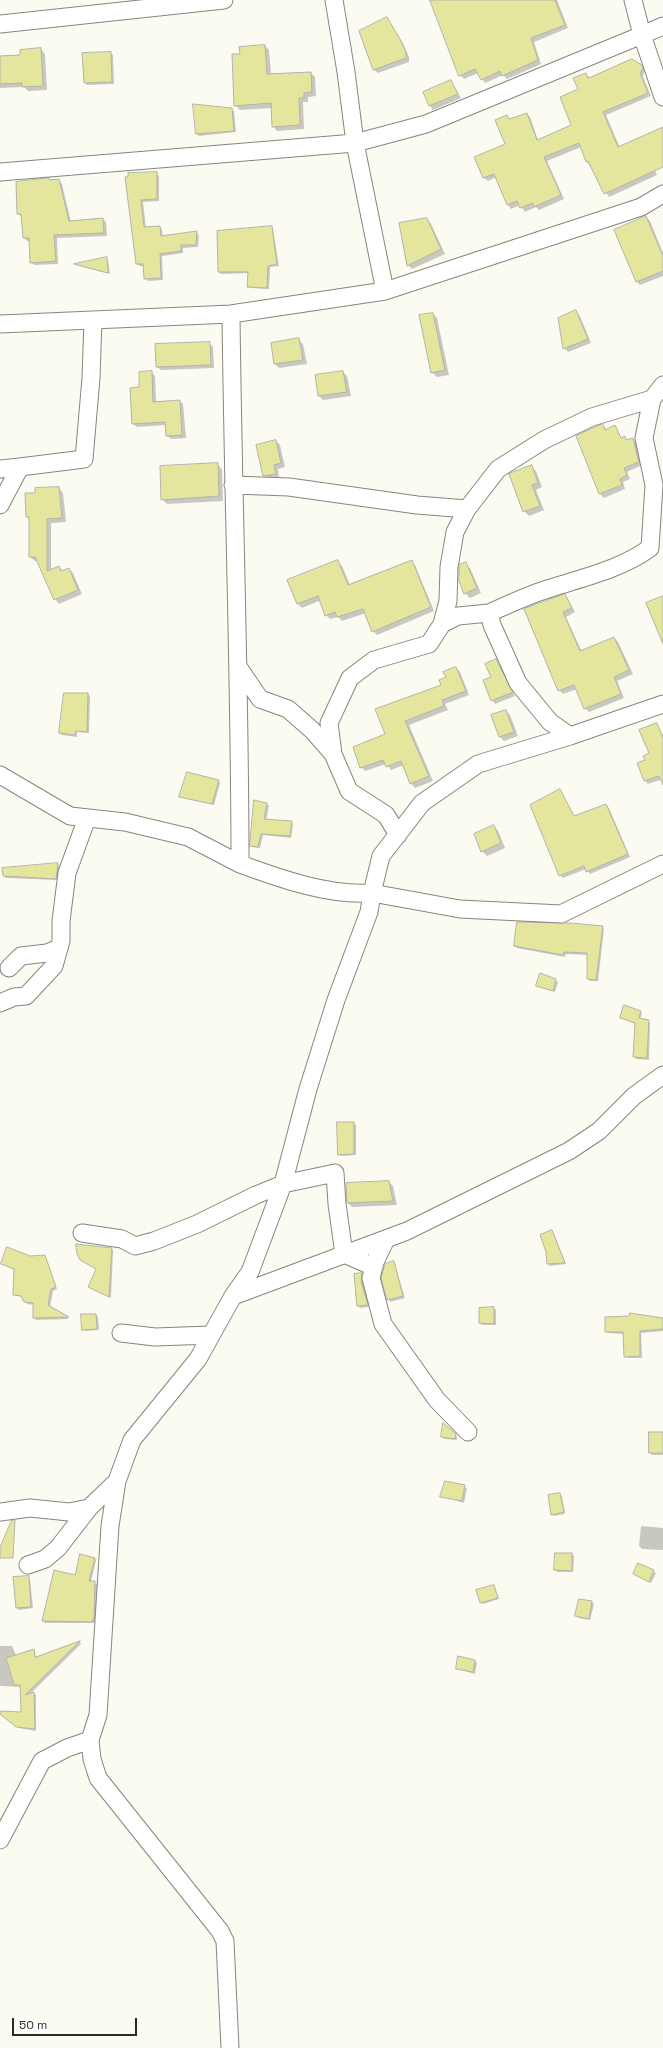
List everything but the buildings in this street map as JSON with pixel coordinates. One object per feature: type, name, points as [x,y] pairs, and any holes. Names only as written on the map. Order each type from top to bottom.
[{"type":"street","points":[[0,24],[224,0]]},
{"type":"street","points":[[334,0],[346,72],[355,143],[385,291]]},
{"type":"street","points":[[633,0],[642,35],[663,97]]},
{"type":"street","points":[[0,172],[355,143],[426,124],[663,26]]},
{"type":"street","points":[[0,324],[231,314],[385,291],[641,207],[663,194]]},
{"type":"street","points":[[231,314],[233,484],[239,668],[240,864]]},
{"type":"street","points":[[0,470],[84,459],[91,378],[93,320]]},
{"type":"street","points":[[442,624],[458,616],[489,613],[551,588],[575,581],[636,558],[650,548],[654,485],[644,438],[652,399],[663,385]]},
{"type":"street","points":[[398,835],[386,815],[349,791],[333,754],[329,723],[350,678],[374,660],[428,644],[442,624],[448,601],[448,567],[455,532],[467,509],[498,468],[544,440],[592,417],[652,399]]},
{"type":"street","points":[[0,505],[20,467]]},
{"type":"street","points":[[233,484],[289,487],[417,505],[467,509]]},
{"type":"street","points":[[448,601],[458,616]]},
{"type":"street","points":[[489,613],[492,625],[518,683],[550,722],[570,736]]},
{"type":"street","points":[[239,668],[260,699],[288,709],[312,730],[333,754]]},
{"type":"street","points":[[230,2048],[225,1940],[220,1931],[98,1778],[92,1759],[90,1740],[98,1715],[110,1526],[117,1481],[132,1440],[198,1359],[233,1296],[250,1272],[283,1184],[308,1089],[336,1000],[369,912],[381,856],[422,803],[478,764],[570,736],[663,704]]},
{"type":"street","points":[[0,775],[70,816],[125,822],[188,837],[240,864],[268,875],[352,895],[372,893],[460,909],[561,914],[663,864]]},
{"type":"street","points":[[0,790],[18,786]]},
{"type":"street","points":[[0,1002],[14,997],[26,996],[54,966],[59,948],[67,873],[87,818]]},
{"type":"street","points":[[9,968],[21,956],[46,953],[59,948]]},
{"type":"street","points":[[233,1296],[407,1231],[569,1151],[599,1131],[634,1096],[663,1075]]},
{"type":"street","points":[[82,1233],[122,1239],[135,1246],[154,1241],[197,1224],[256,1195],[283,1184],[335,1172],[337,1204],[344,1254]]},
{"type":"street","points":[[386,1239],[371,1278],[384,1324],[437,1400],[468,1432]]},
{"type":"street","points":[[344,1254],[374,1267]]},
{"type":"street","points":[[121,1332],[155,1337],[211,1335]]},
{"type":"street","points":[[28,1565],[45,1559],[58,1548],[89,1508],[117,1481]]},
{"type":"street","points":[[0,1512],[30,1508],[69,1512],[89,1508]]},
{"type":"street","points":[[0,1840],[42,1761],[67,1748],[90,1740]]}]
